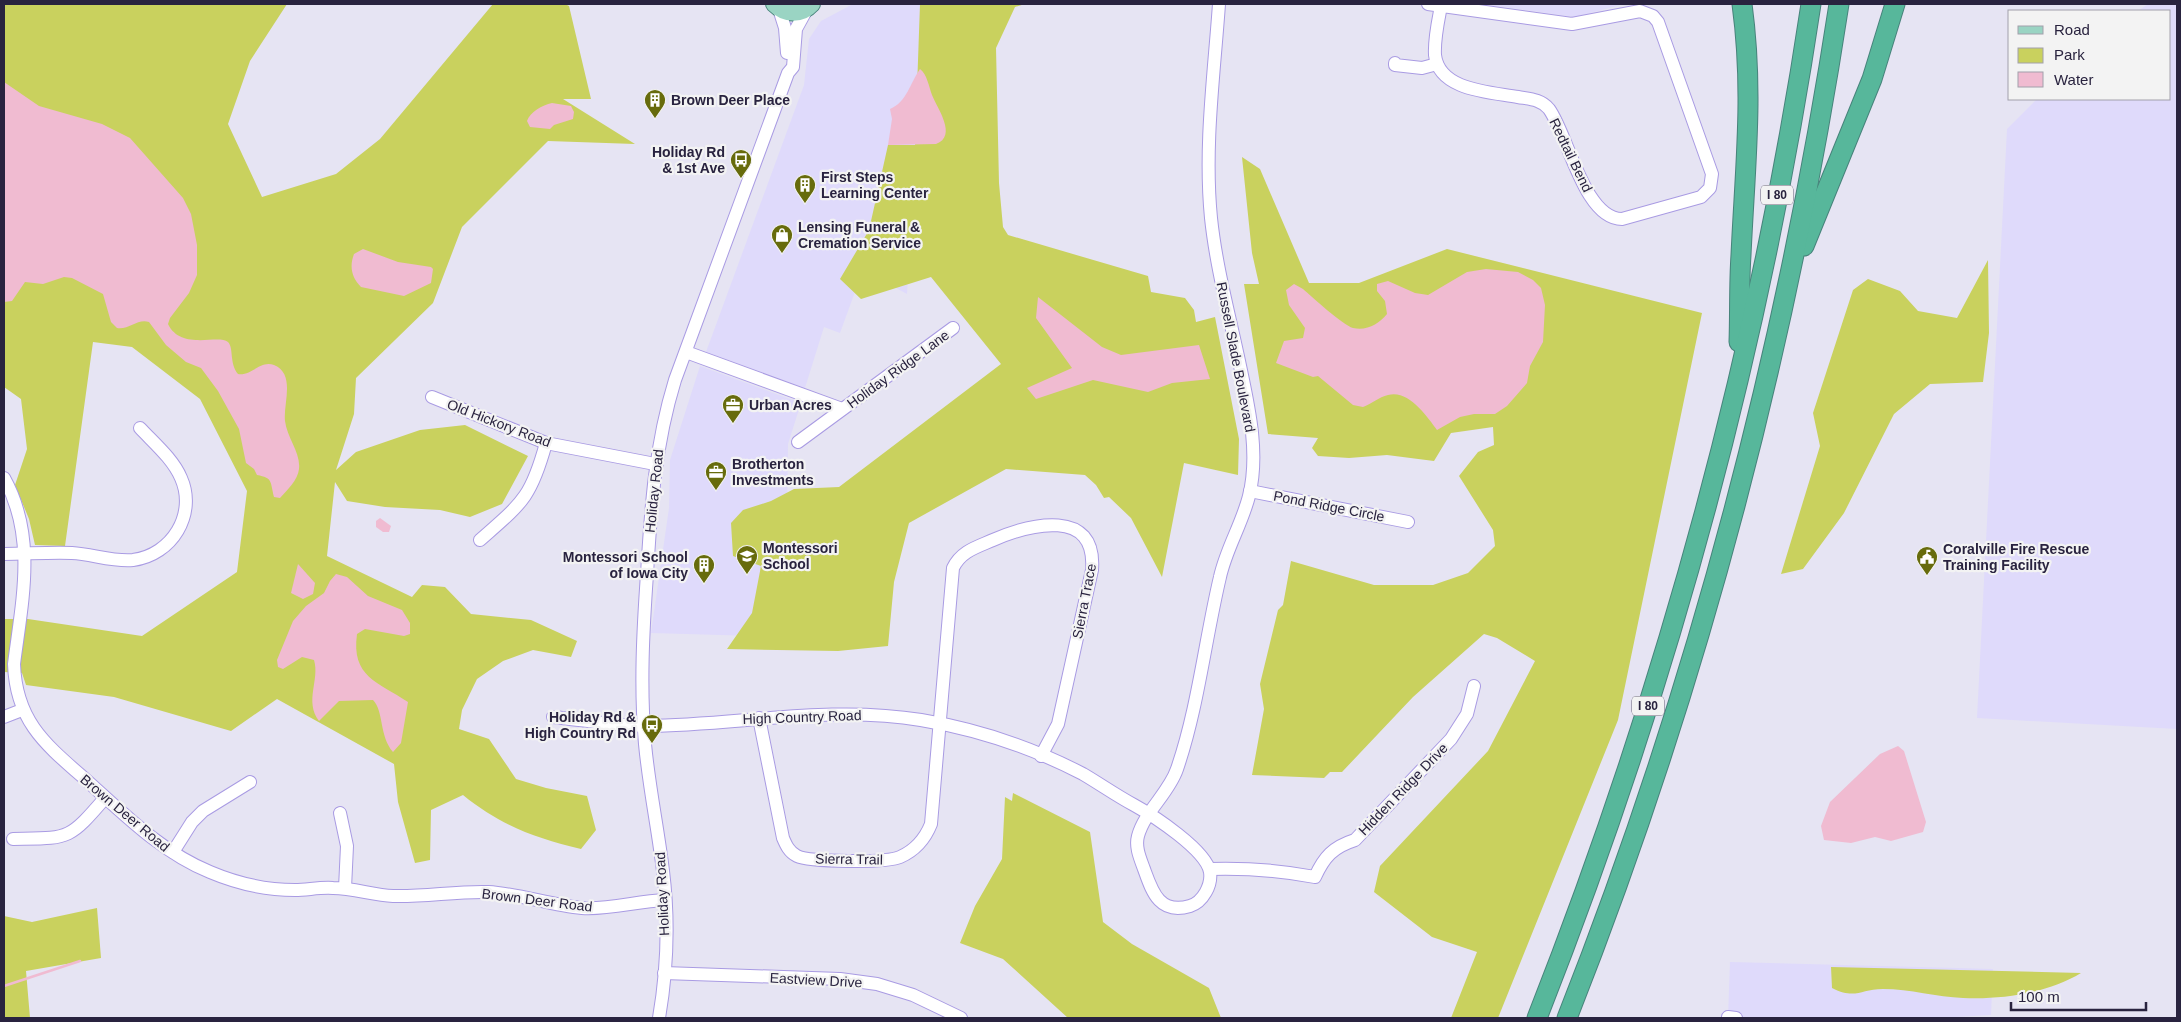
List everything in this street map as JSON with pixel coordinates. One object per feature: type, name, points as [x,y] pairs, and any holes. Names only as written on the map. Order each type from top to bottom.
[{"type":"highway","points":[[1738,386],[1741,255],[1749,110],[1748,47],[1742,4]]},
{"type":"highway","name":"I 80","points":[[1537,1018],[1569,939],[1621,792],[1694,552],[1738,386],[1766,255],[1811,4]]},
{"type":"highway","name":"I 80","points":[[1567,1018],[1596,944],[1640,819],[1680,696],[1724,545],[1789,284],[1839,4]]},
{"type":"highway","points":[[1789,284],[1872,78],[1895,4]]},
{"type":"main road","points":[[775,5],[793,13],[811,6]]},
{"type":"street","name":"Russell Slade Boulevard","points":[[1210,869],[1209,885],[1198,902],[1185,908],[1166,906],[1155,897],[1137,850],[1138,835],[1175,775],[1185,742],[1221,570],[1238,532],[1250,491],[1253,435],[1249,407],[1219,268],[1211,221],[1208,170],[1219,4]]},
{"type":"street","points":[[1395,63],[1395,65],[1422,68],[1437,64],[1435,44],[1441,6],[1428,4]]},
{"type":"street","name":"Holiday Road","points":[[775,5],[787,38],[786,65],[788,73]]},
{"type":"street","name":"Holiday Road","points":[[659,1018],[664,973],[664,874],[644,726],[643,634],[655,464],[667,406],[788,73],[793,67],[796,28],[811,6]]},
{"type":"street","name":"Redtail Bend","points":[[1437,64],[1440,70],[1466,87],[1542,103],[1558,125],[1582,181],[1603,213],[1609,217],[1622,219],[1701,197],[1706,193],[1712,181],[1712,174],[1658,22],[1647,12],[1634,12],[1572,24],[1441,6]]},
{"type":"street","name":"Holiday Ridge Lane","points":[[798,442],[953,328]]},
{"type":"street","name":"Holiday Ridge Lane","points":[[686,352],[842,409]]},
{"type":"street","name":"Old Hickory Road","points":[[432,397],[546,443],[655,464]]},
{"type":"street","points":[[4,554],[71,553],[132,560],[153,554],[171,541],[182,522],[186,510],[185,490],[175,468],[140,428]]},
{"type":"street","points":[[480,540],[522,503],[536,478],[546,443]]},
{"type":"street","name":"Brown Deer Road","points":[[4,478],[21,519],[26,554],[14,664],[22,710],[43,741],[148,835],[173,852],[210,872],[252,885],[295,890],[345,888],[395,896],[465,892],[511,894],[581,908],[597,908],[665,900]]},
{"type":"street","name":"Pond Ridge Circle","points":[[1250,491],[1408,522]]},
{"type":"street","name":"Sierra Trace","points":[[940,724],[952,577],[956,562],[964,553],[1034,525],[1067,527],[1079,532],[1088,541],[1093,553],[1092,570],[1058,724],[1041,756]]},
{"type":"street","name":"Hidden Ridge Drive","points":[[1210,869],[1278,870],[1315,877],[1324,858],[1340,844],[1354,840],[1451,739],[1467,714],[1474,686]]},
{"type":"street","points":[[4,717],[22,710]]},
{"type":"street","name":"High Country Road","points":[[553,717],[644,726],[828,713],[870,714],[940,724],[1015,744],[1082,774],[1150,814],[1201,854],[1210,869]]},
{"type":"street","name":"Sierra Trail","points":[[759,718],[786,847],[797,856],[806,859],[883,861],[898,858],[920,844],[931,824],[940,724]]},
{"type":"street","points":[[173,852],[192,822],[203,812],[250,782]]},
{"type":"street","points":[[13,839],[54,838],[72,832],[106,798]]},
{"type":"street","points":[[340,813],[347,846],[345,888]]},
{"type":"street","name":"Eastview Drive","points":[[664,973],[840,979],[877,984],[913,995],[961,1018]]},
{"type":"shaded area","points":[[853,4],[920,4],[922,12],[907,294],[863,270],[840,333],[824,327],[805,388],[706,352],[804,85],[809,39],[821,21]]},
{"type":"shaded area","points":[[1482,4],[1624,4],[1575,17]]},
{"type":"shaded area","points":[[2148,4],[2177,4],[2177,729],[1977,718],[2007,129],[2036,100],[2171,100],[2171,10],[2139,10]]},
{"type":"shaded area","points":[[700,366],[801,403],[788,444],[787,515],[828,638],[651,633],[669,508],[670,460]]},
{"type":"shaded area","points":[[1730,962],[1993,969],[1991,1015],[1939,1018],[1728,1018]]},
{"type":"green space","points":[[4,4],[287,4],[250,61],[228,124],[262,197],[336,174],[380,139],[493,4],[565,4],[569,6],[591,99],[563,99],[635,144],[548,141],[462,227],[433,303],[356,378],[354,414],[336,470],[356,452],[420,430],[465,425],[528,456],[502,504],[470,517],[440,510],[385,507],[347,501],[335,482],[327,556],[412,597],[422,585],[445,587],[471,614],[531,620],[577,641],[571,657],[533,650],[503,661],[477,679],[462,710],[459,729],[489,739],[516,779],[546,788],[587,796],[596,830],[581,849],[548,840],[519,829],[491,815],[463,795],[431,810],[430,860],[415,863],[398,802],[394,764],[277,699],[231,731],[114,697],[26,685],[22,673],[4,672],[4,619],[28,619],[142,636],[237,572],[247,491],[200,399],[132,347],[93,342],[65,546],[35,545],[29,519],[15,485],[27,449],[21,399],[4,387]]},
{"type":"green space","points":[[920,4],[1025,4],[1015,7],[996,48],[999,183],[1003,227],[1008,235],[1148,276],[1151,292],[1185,298],[1194,310],[1196,322],[1215,317],[1239,439],[1238,475],[1184,463],[1162,577],[1131,518],[1109,497],[1104,498],[1096,485],[1085,475],[1006,469],[909,523],[894,582],[888,646],[838,651],[727,649],[752,613],[761,566],[733,556],[731,523],[743,510],[771,501],[794,489],[839,487],[1001,364],[931,277],[861,299],[840,279],[869,230],[888,145],[915,145]]},
{"type":"green space","points":[[1242,157],[1260,169],[1309,283],[1359,283],[1447,249],[1702,313],[1618,720],[1498,1018],[1451,1018],[1477,952],[1432,937],[1374,892],[1380,866],[1488,751],[1535,661],[1497,638],[1484,634],[1413,697],[1342,772],[1330,772],[1324,778],[1252,775],[1264,709],[1260,684],[1278,610],[1283,605],[1291,561],[1374,585],[1433,585],[1468,573],[1495,546],[1493,530],[1459,476],[1478,452],[1494,445],[1493,427],[1451,433],[1434,461],[1387,455],[1349,458],[1318,456],[1312,448],[1318,438],[1268,434],[1244,284],[1259,284],[1252,253]]},
{"type":"green space","points":[[1988,260],[1989,333],[1983,382],[1930,384],[1894,414],[1844,513],[1803,569],[1781,574],[1820,446],[1813,413],[1853,290],[1868,279],[1900,291],[1918,311],[1957,318]]},
{"type":"green space","points":[[1013,793],[1090,832],[1103,922],[1132,944],[1209,988],[1221,1018],[1068,1018],[1003,959],[960,943],[975,906],[1002,859],[1005,797],[1012,801]]},
{"type":"green space","points":[[97,908],[101,958],[26,971],[30,1018],[4,1018],[4,916],[32,922]]},
{"type":"green space","points":[[1831,967],[2081,973],[2054,986],[2024,994],[1993,998],[1963,998],[1893,989],[1875,989],[1853,994],[1847,993],[1832,988]]},
{"type":"water","points":[[920,69],[926,77],[944,121],[945,135],[936,144],[888,145],[892,119],[890,109],[896,106],[904,97]]},
{"type":"water","points":[[4,82],[39,106],[102,124],[130,138],[183,198],[191,214],[197,245],[197,275],[189,293],[170,318],[168,324],[181,337],[228,342],[231,348],[233,365],[238,374],[248,373],[260,366],[269,364],[281,369],[285,375],[287,390],[285,421],[298,457],[299,469],[294,481],[280,498],[274,497],[270,481],[266,477],[257,475],[254,469],[246,463],[239,429],[218,391],[201,368],[186,362],[166,345],[149,322],[145,321],[117,328],[111,322],[103,294],[72,278],[64,277],[43,284],[25,282],[12,301],[4,302]]},
{"type":"water","points":[[552,103],[571,106],[574,112],[573,119],[554,125],[550,129],[530,127],[527,121],[531,115],[540,107]]},
{"type":"water","points":[[363,249],[398,262],[431,267],[433,269],[431,283],[404,296],[361,287],[355,280],[352,263],[354,254]]},
{"type":"water","points":[[1486,269],[1518,272],[1533,280],[1541,288],[1545,305],[1543,342],[1530,366],[1527,383],[1507,406],[1495,414],[1474,414],[1460,417],[1437,430],[1416,405],[1403,396],[1388,395],[1363,407],[1353,405],[1318,376],[1313,377],[1276,363],[1284,341],[1303,338],[1305,328],[1289,305],[1286,290],[1294,284],[1303,289],[1342,322],[1358,329],[1368,328],[1376,324],[1387,314],[1385,301],[1377,291],[1377,284],[1388,281],[1415,293],[1428,295],[1467,272]]},
{"type":"water","points":[[1038,297],[1102,347],[1121,355],[1199,345],[1210,379],[1172,383],[1148,392],[1093,380],[1036,399],[1027,388],[1072,368],[1036,318]]},
{"type":"water","points":[[380,518],[391,526],[389,532],[383,532],[376,527],[376,521]]},
{"type":"water","points":[[298,564],[315,583],[313,594],[303,599],[291,593]]},
{"type":"water","points":[[336,574],[347,577],[368,596],[402,610],[410,623],[410,634],[404,636],[365,629],[357,634],[356,648],[358,660],[369,677],[408,702],[401,743],[393,752],[386,739],[379,711],[373,700],[339,701],[319,721],[312,698],[315,675],[314,660],[302,657],[283,669],[278,667],[277,660],[293,621],[306,606],[324,593]]},
{"type":"water","points":[[1898,746],[1904,751],[1926,822],[1923,832],[1891,841],[1875,837],[1851,843],[1824,840],[1821,826],[1830,802],[1880,754]]},
{"type":"waterway","points":[[4,986],[80,961]]},
{"type":"place","name":"Brown Deer Place","points":[[655,119]]},
{"type":"place","name":"Holiday Rd & 1st Ave","points":[[741,179]]},
{"type":"place","name":"First Steps Learning Center","points":[[805,204]]},
{"type":"place","name":"Lensing Funeral & Cremation Service","points":[[782,254]]},
{"type":"place","name":"Urban Acres","points":[[733,424]]},
{"type":"place","name":"Brotherton Investments","points":[[716,491]]},
{"type":"place","name":"Montessori School","points":[[747,575]]},
{"type":"place","name":"Coralville Fire Rescue Training Facility","points":[[1927,576]]},
{"type":"place","name":"Montessori School of Iowa City","points":[[704,584]]},
{"type":"place","name":"Holiday Rd & High Country Rd","points":[[652,744]]}]
